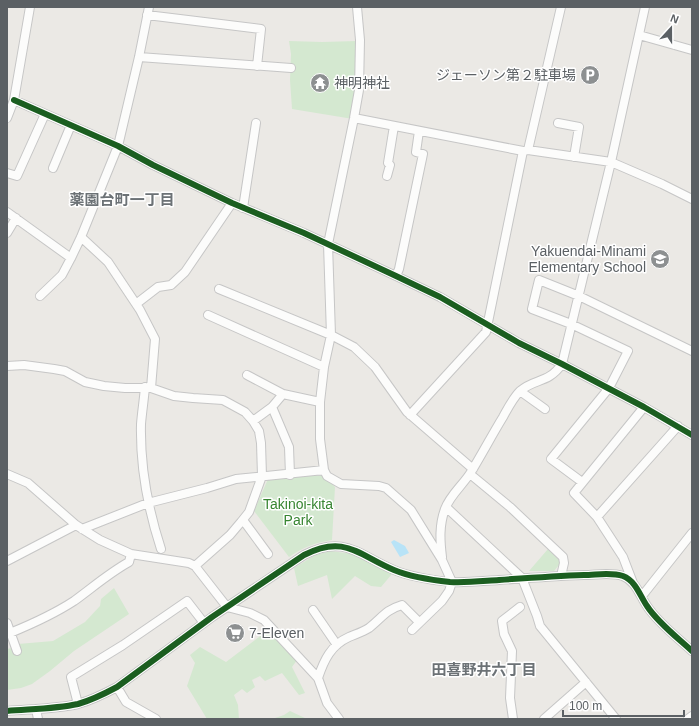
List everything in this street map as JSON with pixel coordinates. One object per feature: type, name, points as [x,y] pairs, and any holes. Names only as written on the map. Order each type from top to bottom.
[{"type":"street","points":[[7,118],[14,100],[30,7]]},
{"type":"street","points":[[357,7],[360,40],[359,90],[328,244],[331,335],[324,367],[320,402],[320,439],[324,470],[327,476],[341,484],[379,486],[386,488],[411,510],[442,560],[452,582],[449,591],[442,602],[412,630]]},
{"type":"street","points":[[410,415],[486,332],[525,150],[561,7]]},
{"type":"street","points":[[442,560],[440,536],[442,520],[446,507],[471,472],[510,404],[520,391],[530,385],[546,379],[557,372],[562,364],[611,162],[645,7]]},
{"type":"street","points":[[40,296],[62,275],[71,258],[118,146],[139,58],[148,11],[261,30],[257,66]]},
{"type":"street","points":[[639,35],[692,50]]},
{"type":"street","points":[[139,58],[291,68]]},
{"type":"street","points":[[14,100],[118,146],[153,165],[232,203],[328,244],[440,297],[519,343],[609,388],[692,435]]},
{"type":"street","points":[[7,173],[17,176],[45,114]]},
{"type":"street","points":[[354,118],[525,150],[611,162],[692,199]]},
{"type":"street","points":[[243,208],[256,123]]},
{"type":"street","points":[[558,123],[579,127],[574,157]]},
{"type":"street","points":[[53,168],[71,126]]},
{"type":"street","points":[[387,176],[390,166],[388,163],[394,126]]},
{"type":"street","points":[[396,276],[399,269],[423,154],[416,152],[419,131]]},
{"type":"street","points":[[136,304],[158,287],[171,285],[185,272],[232,203]]},
{"type":"street","points":[[7,212],[71,258]]},
{"type":"street","points":[[7,233],[16,218]]},
{"type":"street","points":[[81,237],[108,262],[136,304],[155,339],[141,423],[141,439],[143,470],[148,503],[161,549]]},
{"type":"street","points":[[582,482],[551,459],[609,388],[628,351],[571,324],[532,309],[539,280],[579,296],[692,350]]},
{"type":"street","points":[[219,289],[331,335],[354,347],[368,359],[410,415],[563,556],[564,563],[560,576]]},
{"type":"street","points":[[208,315],[324,367]]},
{"type":"street","points":[[7,366],[24,365],[65,370],[85,382],[104,386],[148,388],[174,396],[223,400],[245,412],[254,421],[259,431],[261,443],[262,476],[249,512],[230,535],[195,566]]},
{"type":"street","points":[[247,375],[283,394],[320,402]]},
{"type":"street","points":[[520,391],[545,408]]},
{"type":"street","points":[[254,421],[272,407],[283,394]]},
{"type":"street","points":[[272,407],[289,447],[290,475]]},
{"type":"street","points":[[633,584],[624,557],[597,517],[574,492],[644,407]]},
{"type":"street","points":[[597,517],[678,426]]},
{"type":"street","points":[[7,560],[79,527],[148,503],[236,479],[290,475],[324,470]]},
{"type":"street","points":[[7,474],[28,484],[79,527],[100,540],[131,554],[189,563],[195,566],[227,607],[250,613],[264,620],[318,678],[327,703],[339,719]]},
{"type":"street","points":[[446,507],[522,578],[540,626],[615,718]]},
{"type":"street","points":[[243,520],[268,554]]},
{"type":"street","points":[[642,596],[692,533]]},
{"type":"street","points":[[7,711],[78,704],[117,687],[204,623],[304,555],[312,551],[332,546],[355,550],[404,573],[428,579],[452,582],[613,574],[628,578],[642,596],[653,614],[692,652]]},
{"type":"street","points":[[10,633],[32,624],[72,602],[118,568],[129,562],[131,554]]},
{"type":"street","points":[[78,704],[71,677],[123,645],[187,601],[204,623]]},
{"type":"street","points":[[318,678],[327,656],[337,644],[348,637],[366,630],[391,608],[402,604],[419,622]]},
{"type":"street","points":[[513,719],[510,698],[512,651],[504,634],[502,621],[520,607]]},
{"type":"street","points":[[313,610],[337,644]]},
{"type":"street","points":[[7,623],[17,651]]},
{"type":"street","points":[[544,719],[586,682]]},
{"type":"street","points":[[117,687],[126,702],[156,719]]},
{"type":"street","points":[[36,709],[38,719]]},
{"type":"street","points":[[688,719],[692,716]]},
{"type":"green space","points":[[289,41],[357,41],[357,90],[353,119],[292,109],[290,80],[291,54]]},
{"type":"green space","name":"Takinoi-kita Park","points":[[324,475],[335,487],[332,540],[309,546],[289,557],[254,511],[268,479]]},
{"type":"green space","points":[[548,549],[559,560],[559,565],[554,571],[529,571]]},
{"type":"green space","points":[[331,551],[352,554],[392,574],[381,587],[371,586],[355,576],[332,599],[327,575],[298,586],[294,568],[315,555]]},
{"type":"green space","points":[[114,588],[129,614],[74,651],[32,684],[21,688],[7,690],[7,649],[12,648],[15,655],[21,652],[18,644],[53,641],[85,622],[100,606],[101,599]]},
{"type":"green space","points":[[267,631],[297,660],[292,667],[305,693],[299,695],[282,673],[265,681],[260,676],[252,680],[255,687],[247,693],[242,689],[234,695],[238,705],[239,719],[207,719],[187,686],[195,663],[190,655],[200,647],[226,662]]},
{"type":"green space","points":[[290,711],[307,719],[272,719],[284,715]]},
{"type":"water","points":[[394,540],[405,546],[409,553],[400,557],[391,542]]},
{"type":"cycle path","points":[[14,100],[118,146],[153,165],[232,203],[304,233],[440,297],[519,343],[644,407],[692,435]]},
{"type":"cycle path","points":[[7,711],[69,706],[88,701],[117,687],[212,617],[304,555],[330,546],[351,549],[407,575],[450,582],[474,582],[604,574],[623,576],[631,581],[647,606],[668,630],[692,651]]},
{"type":"place","name":"ジェーソン第２駐車場","points":[[590,75]]},
{"type":"place","name":"神明神社","points":[[320,83]]},
{"type":"place","name":"Yakuendai-Minami Elementary School","points":[[660,259]]},
{"type":"place","name":"7-Eleven","points":[[235,633]]},
{"type":"district","name":"薬園台町一丁目","points":[[122,199]]},
{"type":"district","name":"田喜野井六丁目","points":[[484,669]]}]
